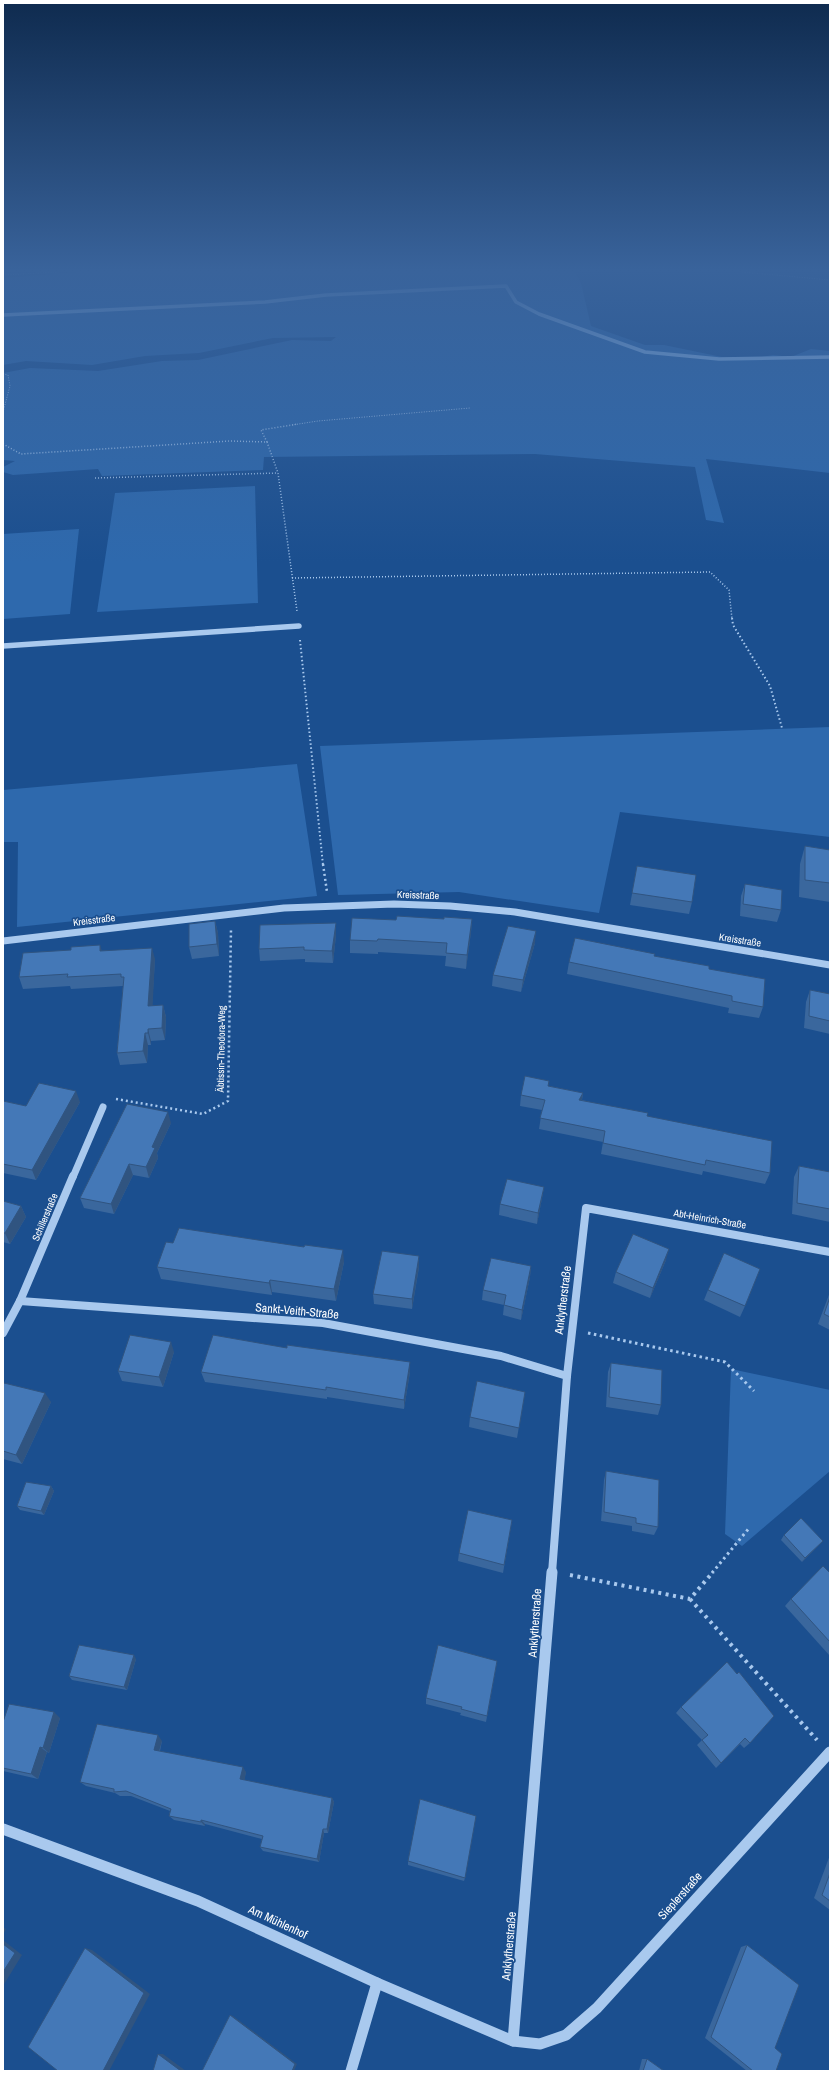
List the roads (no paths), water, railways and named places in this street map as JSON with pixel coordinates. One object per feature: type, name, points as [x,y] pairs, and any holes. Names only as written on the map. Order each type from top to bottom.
[{"type":"street","points":[[3,646],[298,626]]},
{"type":"street","name":"Kreisstraße","points":[[3,942],[231,913],[330,906],[394,904],[450,906],[514,912],[830,965]]},
{"type":"street","name":"Schillerstraße","points":[[3,1333],[20,1301],[103,1107]]},
{"type":"street","name":"Abt-Heinrich-Straße","points":[[586,1208],[830,1252]]},
{"type":"street","name":"Anklytherstraße","points":[[513,2041],[533,1817],[567,1376],[586,1208]]},
{"type":"street","name":"Sankt-Veith-Straße","points":[[20,1301],[323,1323],[501,1356],[567,1376]]},
{"type":"street","name":"Sieplerstraße","points":[[540,2044],[566,2035],[597,2008],[830,1753]]},
{"type":"street","name":"Am Mühlenhof","points":[[3,1828],[198,1901],[377,1983],[513,2041],[540,2044]]},
{"type":"street","points":[[351,2071],[377,1983]]}]
